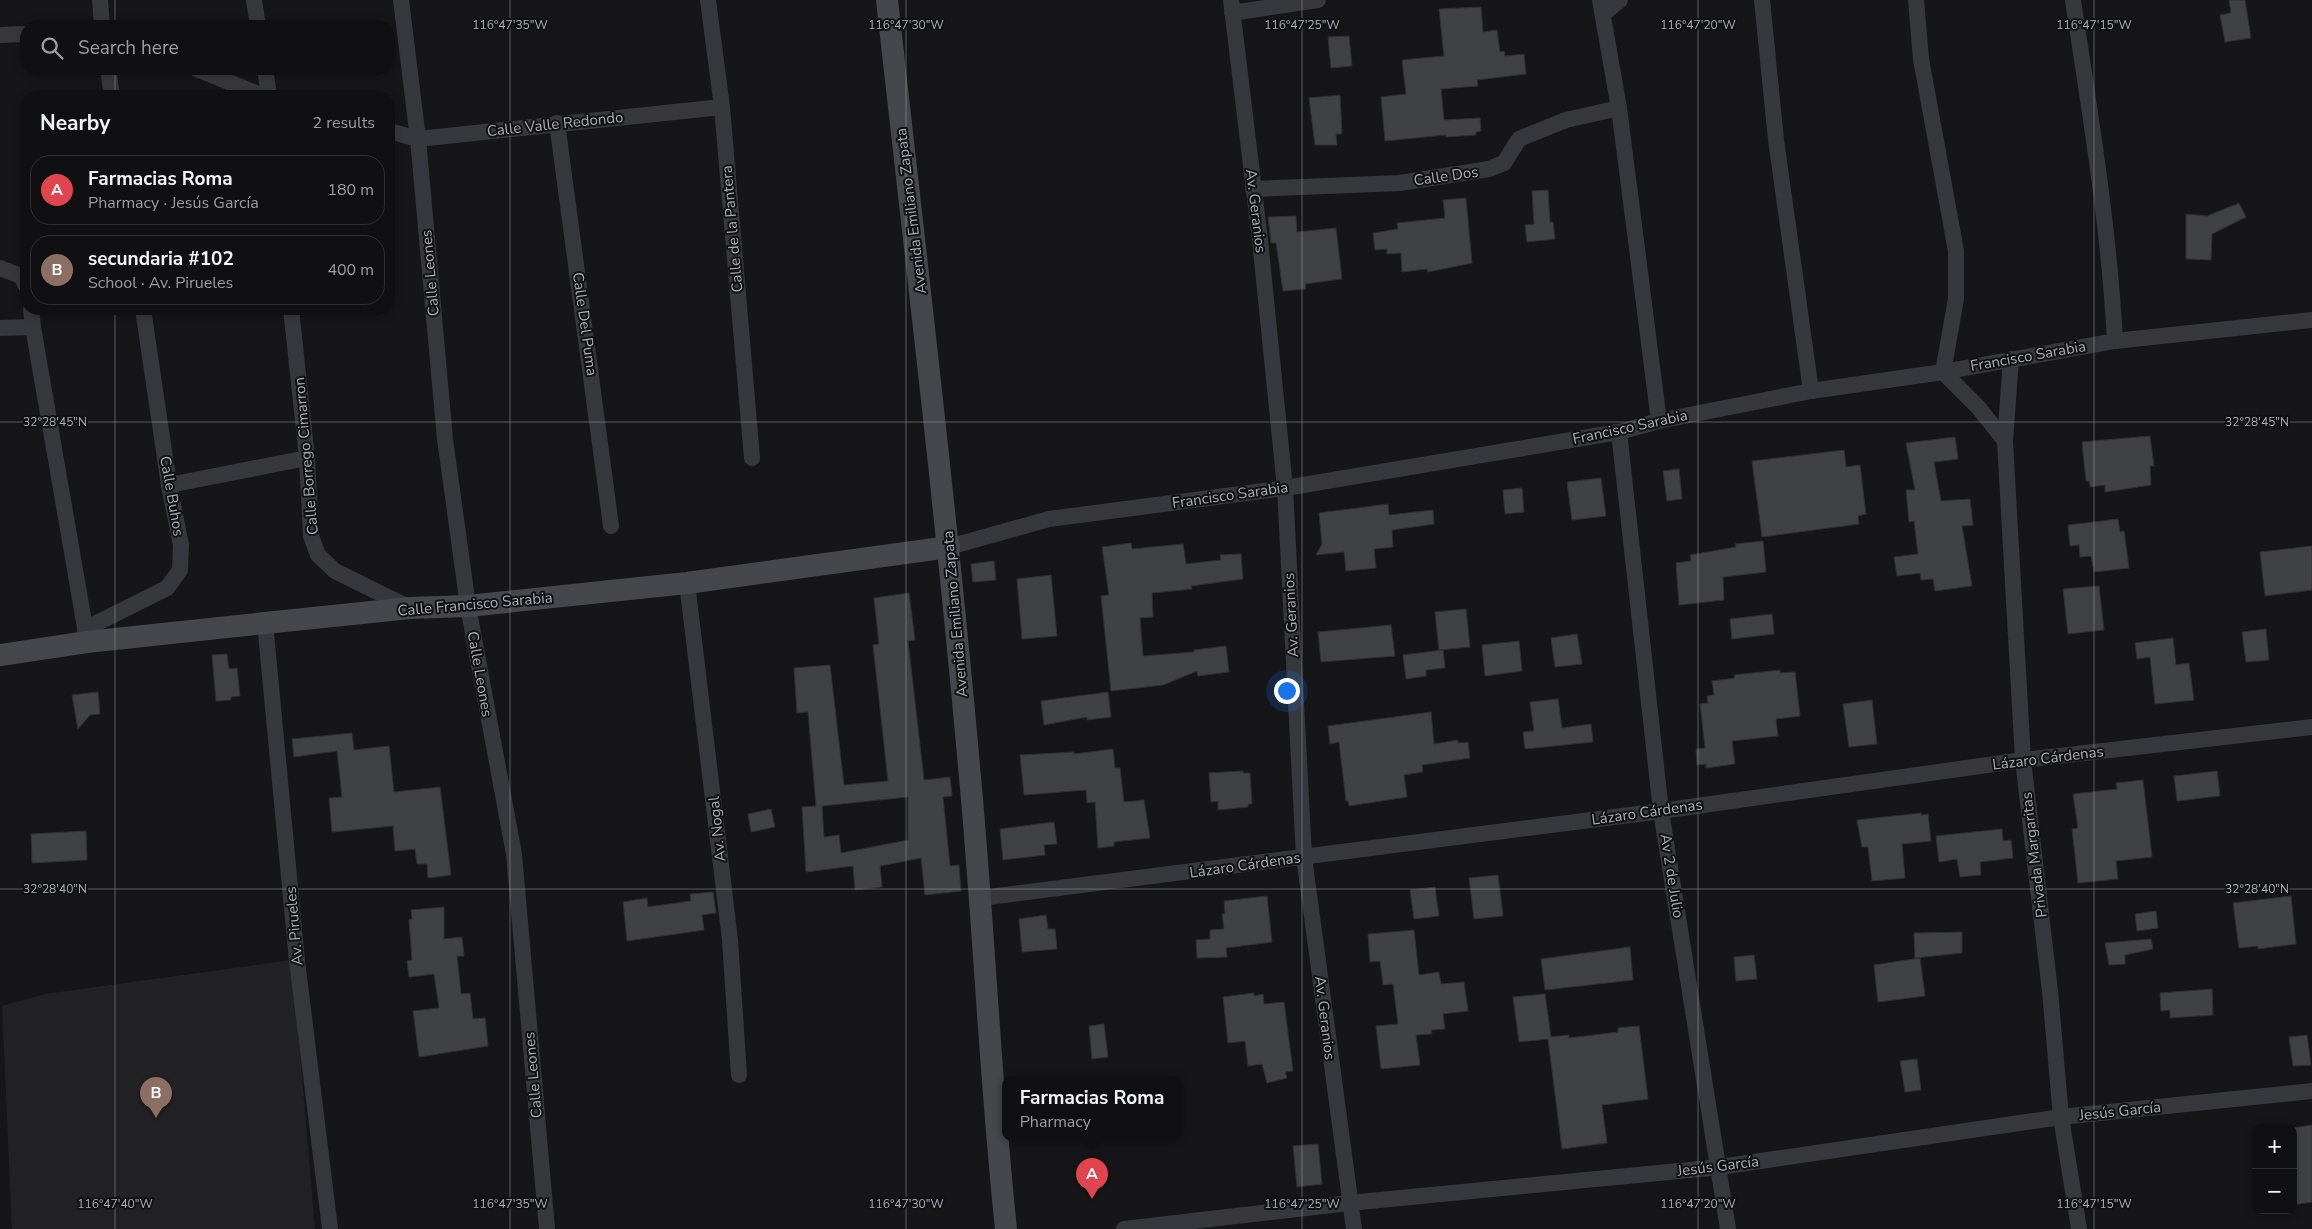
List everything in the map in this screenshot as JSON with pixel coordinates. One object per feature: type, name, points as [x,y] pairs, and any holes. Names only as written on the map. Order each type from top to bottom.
[{"type":"main road","name":"Avenida Emiliano Zapata","points":[[887,0],[950,547],[981,898],[1006,1229]]},
{"type":"main road","name":"Calle Francisco Sarabia","points":[[0,654],[86,636],[265,623],[410,608],[468,606],[687,583],[950,547]]},
{"type":"street","points":[[100,0],[102,20]]},
{"type":"street","points":[[254,0],[257,20]]},
{"type":"street","name":"Calle Leones","points":[[401,0],[418,138],[445,439],[468,606],[514,854],[547,1229]]},
{"type":"street","name":"Calle de la Pantera","points":[[708,0],[722,107],[731,232],[748,388],[752,458]]},
{"type":"street","points":[[1231,7],[1318,0]]},
{"type":"street","points":[[1620,0],[1602,7],[1619,108],[1659,421]]},
{"type":"street","points":[[1762,0],[1776,140],[1811,391]]},
{"type":"street","points":[[1916,0],[1920,59],[1956,252],[1956,298],[1943,372],[1978,408],[2006,441]]},
{"type":"street","points":[[2073,0],[2104,222],[2116,341]]},
{"type":"street","name":"Av. Geranios","points":[[1231,7],[1254,189],[1285,488],[1304,857],[1354,1229]]},
{"type":"street","points":[[0,35],[20,34]]},
{"type":"street","points":[[109,75],[111,90]]},
{"type":"street","points":[[212,75],[248,90]]},
{"type":"street","points":[[265,75],[268,90]]},
{"type":"street","name":"Calle Valle Redondo","points":[[395,132],[418,138],[722,107]]},
{"type":"street","name":"Calle Dos","points":[[1254,189],[1400,183],[1489,170],[1504,163],[1519,138],[1566,120],[1619,108]]},
{"type":"street","name":"Calle Del Puma","points":[[556,123],[611,526]]},
{"type":"street","points":[[0,268],[20,276]]},
{"type":"street","points":[[32,315],[86,636]]},
{"type":"street","name":"Calle Buhos","points":[[86,636],[167,588],[180,570],[181,545],[169,486],[144,315]]},
{"type":"street","name":"Calle Borrego Cimarron","points":[[292,315],[307,458],[311,536],[318,555],[335,571],[410,608]]},
{"type":"street","name":"Francisco Sarabia","points":[[950,547],[1050,519],[1285,488],[1618,432],[1659,421],[1811,391],[1943,372],[2116,341],[2312,320]]},
{"type":"street","points":[[0,328],[33,328]]},
{"type":"street","name":"Privada Margaritas","points":[[2011,359],[2006,441],[2023,760],[2050,991],[2061,1117],[2079,1229]]},
{"type":"street","name":"Av 2 de Julio","points":[[1618,432],[1661,811],[1720,1167],[1728,1229]]},
{"type":"street","points":[[169,486],[307,458]]},
{"type":"street","name":"Av. Nogal","points":[[687,583],[730,940],[739,1075]]},
{"type":"street","name":"Av. Pirueles","points":[[265,623],[297,962],[330,1229]]},
{"type":"street","name":"Lázaro Cárdenas","points":[[981,898],[1661,811],[2023,760],[2312,727]]},
{"type":"street","name":"Jesús García","points":[[1124,1229],[1349,1203],[1720,1167],[2061,1117],[2312,1091]]},
{"type":"shaded area","points":[[292,960],[315,1229],[12,1229],[2,1006],[45,994]]},
{"type":"building","points":[[2229,0],[2245,0],[2251,38],[2225,42],[2220,15],[2231,13]]},
{"type":"building","points":[[1481,7],[1483,32],[1497,30],[1500,52],[1504,51],[1505,56],[1524,54],[1526,74],[1477,80],[1478,86],[1441,89],[1444,120],[1480,118],[1481,131],[1476,132],[1476,135],[1446,137],[1446,135],[1385,141],[1381,97],[1406,94],[1402,60],[1444,56],[1439,9]]},
{"type":"building","points":[[1349,36],[1352,66],[1331,68],[1328,37]]},
{"type":"building","points":[[1340,95],[1342,134],[1336,134],[1337,145],[1315,145],[1309,98]]},
{"type":"building","points":[[1548,190],[1550,222],[1553,222],[1555,239],[1527,242],[1525,225],[1534,224],[1532,191]]},
{"type":"building","points":[[1466,198],[1472,263],[1428,272],[1427,269],[1402,272],[1401,253],[1387,254],[1387,249],[1375,250],[1373,233],[1398,229],[1397,223],[1445,218],[1443,200]]},
{"type":"building","points":[[2239,203],[2246,217],[2212,234],[2211,260],[2186,259],[2186,214],[2207,216]]},
{"type":"building","points":[[1296,216],[1297,232],[1336,228],[1342,279],[1305,284],[1306,289],[1283,291],[1276,243],[1271,243],[1268,217]]},
{"type":"building","points":[[2150,436],[2154,466],[2150,466],[2151,485],[2105,492],[2105,485],[2090,487],[2089,481],[2086,481],[2082,442]]},
{"type":"building","points":[[1955,437],[1958,459],[1934,462],[1941,501],[1970,499],[1973,525],[1962,526],[1972,586],[1935,591],[1933,579],[1921,580],[1920,573],[1897,576],[1894,557],[1918,554],[1914,521],[1909,522],[1906,490],[1915,490],[1906,443]]},
{"type":"building","points":[[1844,450],[1846,467],[1860,465],[1866,514],[1858,516],[1859,524],[1762,537],[1752,461]]},
{"type":"building","points":[[1679,469],[1682,499],[1667,501],[1663,471]]},
{"type":"building","points":[[1601,478],[1606,516],[1572,520],[1567,482]]},
{"type":"building","points":[[1522,488],[1524,512],[1505,514],[1503,490]]},
{"type":"building","points":[[1388,504],[1389,515],[1433,510],[1434,524],[1392,530],[1393,547],[1374,549],[1376,568],[1346,571],[1344,552],[1316,555],[1322,544],[1319,513]]},
{"type":"building","points":[[2118,519],[2120,532],[2124,531],[2129,568],[2094,572],[2091,556],[2080,557],[2079,545],[2070,546],[2068,525]]},
{"type":"building","points":[[1763,541],[1766,572],[1723,577],[1724,600],[1679,605],[1676,563],[1691,561],[1690,555],[1736,547],[1735,544]]},
{"type":"building","points":[[1131,543],[1132,549],[1183,544],[1186,564],[1221,560],[1220,555],[1241,554],[1243,579],[1191,586],[1192,589],[1152,593],[1153,617],[1140,618],[1143,656],[1194,652],[1194,650],[1226,646],[1229,672],[1198,676],[1197,671],[1163,685],[1111,691],[1101,596],[1109,595],[1102,547]]},
{"type":"building","points":[[2312,546],[2312,590],[2265,596],[2260,552]]},
{"type":"building","points":[[994,561],[996,580],[973,582],[971,564]]},
{"type":"building","points":[[1051,575],[1057,636],[1022,639],[1017,579]]},
{"type":"building","points":[[2099,586],[2104,630],[2068,634],[2063,589]]},
{"type":"building","points":[[909,593],[915,640],[908,641],[924,780],[950,777],[952,796],[943,797],[950,866],[959,865],[961,891],[925,895],[921,858],[880,866],[882,887],[855,890],[853,866],[806,872],[802,807],[816,806],[808,712],[797,713],[794,668],[830,665],[844,785],[888,781],[873,645],[879,644],[874,598]],"holes":[[[908,797],[908,840],[841,853],[839,835],[824,837],[822,806]]]},
{"type":"building","points":[[1466,609],[1470,647],[1439,650],[1435,612]]},
{"type":"building","points":[[1772,614],[1774,634],[1732,639],[1730,619]]},
{"type":"building","points":[[1391,625],[1395,656],[1321,662],[1318,632]]},
{"type":"building","points":[[2266,629],[2269,660],[2246,662],[2242,632]]},
{"type":"building","points":[[1577,634],[1582,664],[1555,667],[1551,638]]},
{"type":"building","points":[[2173,638],[2176,665],[2189,663],[2194,700],[2155,704],[2150,657],[2137,659],[2135,643]]},
{"type":"building","points":[[1519,641],[1522,671],[1485,676],[1482,645]]},
{"type":"building","points":[[1443,650],[1445,668],[1426,670],[1426,676],[1406,679],[1403,655]]},
{"type":"building","points":[[227,654],[229,669],[237,668],[240,696],[231,697],[231,700],[216,701],[212,655]]},
{"type":"building","points":[[1780,670],[1780,673],[1795,672],[1800,716],[1776,719],[1778,736],[1732,741],[1735,764],[1706,768],[1706,764],[1697,765],[1696,749],[1705,748],[1700,704],[1708,703],[1707,696],[1714,695],[1712,681],[1735,678],[1734,675]]},
{"type":"building","points":[[98,692],[100,714],[90,715],[78,729],[72,695]]},
{"type":"building","points":[[1108,692],[1111,717],[1087,720],[1087,717],[1044,725],[1041,701]]},
{"type":"building","points":[[1558,699],[1562,728],[1591,724],[1593,742],[1525,749],[1523,732],[1534,731],[1530,702]]},
{"type":"building","points":[[1872,700],[1877,744],[1849,747],[1843,704]]},
{"type":"building","points":[[1431,712],[1434,744],[1458,740],[1458,743],[1468,742],[1470,758],[1422,765],[1423,772],[1404,775],[1407,797],[1349,806],[1348,801],[1346,801],[1339,742],[1330,744],[1328,726]]},
{"type":"building","points":[[352,733],[354,750],[389,746],[394,792],[440,787],[451,875],[428,878],[427,864],[417,864],[415,849],[395,851],[393,826],[332,832],[329,798],[342,797],[337,751],[294,757],[292,739]]},
{"type":"building","points":[[1113,749],[1115,768],[1120,768],[1124,802],[1144,800],[1150,838],[1114,842],[1114,846],[1098,848],[1095,802],[1087,803],[1086,790],[1024,795],[1020,755],[1074,752],[1074,754]]},
{"type":"building","points":[[1243,771],[1243,773],[1250,773],[1252,804],[1248,804],[1248,807],[1218,810],[1218,801],[1211,802],[1209,773]]},
{"type":"building","points":[[2217,771],[2220,796],[2177,801],[2174,776]]},
{"type":"building","points":[[2143,780],[2152,857],[2116,861],[2118,879],[2078,883],[2072,829],[2078,828],[2073,794],[2117,789],[2116,783]]},
{"type":"building","points":[[771,809],[775,827],[751,832],[748,814]]},
{"type":"building","points":[[1921,813],[1921,815],[1928,814],[1931,841],[1902,844],[1905,878],[1872,881],[1868,847],[1862,847],[1857,820]]},
{"type":"building","points":[[1054,822],[1057,844],[1044,845],[1045,855],[1003,860],[1000,829]]},
{"type":"building","points":[[2002,829],[2003,841],[2011,840],[2013,858],[1980,862],[1981,875],[1960,877],[1957,859],[1939,862],[1936,836]]},
{"type":"building","points":[[86,831],[87,860],[32,863],[31,834]]},
{"type":"building","points":[[1498,875],[1503,916],[1474,919],[1469,878]]},
{"type":"building","points":[[1435,887],[1439,916],[1414,919],[1410,890]]},
{"type":"building","points":[[713,892],[716,913],[702,915],[704,930],[627,941],[623,902],[647,898],[648,907],[691,901],[690,894]]},
{"type":"building","points":[[1267,896],[1272,942],[1226,948],[1227,957],[1197,958],[1196,940],[1210,939],[1210,930],[1224,929],[1222,914],[1225,914],[1224,901]]},
{"type":"building","points":[[2291,896],[2296,944],[2258,949],[2258,946],[2239,948],[2233,903]]},
{"type":"building","points":[[444,907],[444,939],[462,937],[464,956],[457,956],[461,994],[470,993],[473,1019],[485,1018],[488,1046],[419,1057],[413,1011],[439,1008],[434,974],[409,977],[407,961],[412,960],[409,920],[412,919],[411,910]]},
{"type":"building","points":[[2156,911],[2158,928],[2137,931],[2135,914]]},
{"type":"building","points":[[1046,915],[1048,929],[1055,929],[1057,949],[1022,952],[1019,919]]},
{"type":"building","points":[[1414,930],[1419,975],[1439,972],[1441,984],[1464,982],[1468,1011],[1443,1014],[1445,1029],[1431,1030],[1432,1034],[1416,1035],[1420,1065],[1381,1069],[1376,1026],[1398,1024],[1393,984],[1383,985],[1380,961],[1370,962],[1368,934]]},
{"type":"building","points":[[1962,932],[1962,953],[1915,958],[1914,933]]},
{"type":"building","points":[[2151,939],[2153,949],[2125,955],[2125,964],[2109,965],[2105,943]]},
{"type":"building","points":[[1630,947],[1633,980],[1545,990],[1541,959]]},
{"type":"building","points":[[1754,955],[1757,979],[1736,981],[1734,957]]},
{"type":"building","points":[[1920,958],[1925,996],[1878,1002],[1874,965]]},
{"type":"building","points":[[2212,989],[2213,1015],[2170,1018],[2170,1010],[2161,1011],[2160,993]]},
{"type":"building","points":[[1254,993],[1254,996],[1263,994],[1264,1004],[1284,1002],[1293,1071],[1285,1072],[1287,1078],[1267,1083],[1262,1064],[1248,1066],[1245,1041],[1228,1043],[1223,997]]},
{"type":"building","points":[[1545,994],[1551,1037],[1569,1035],[1569,1038],[1618,1032],[1618,1028],[1639,1026],[1648,1099],[1602,1105],[1607,1143],[1562,1149],[1548,1039],[1519,1042],[1513,997]]},
{"type":"building","points":[[1104,1024],[1108,1057],[1092,1059],[1089,1026]]},
{"type":"building","points":[[2307,1035],[2311,1065],[2293,1066],[2289,1037]]},
{"type":"building","points":[[1917,1059],[1921,1090],[1905,1092],[1900,1061]]},
{"type":"building","points":[[2312,1125],[2312,1202],[2297,1204],[2297,1169],[2297,1127]]},
{"type":"building","points":[[1318,1144],[1322,1184],[1297,1187],[1293,1146]]},
{"type":"place","name":"secundaria #102","points":[[156,1118]]},
{"type":"place","name":"Farmacias Roma","points":[[1092,1199]]}]
